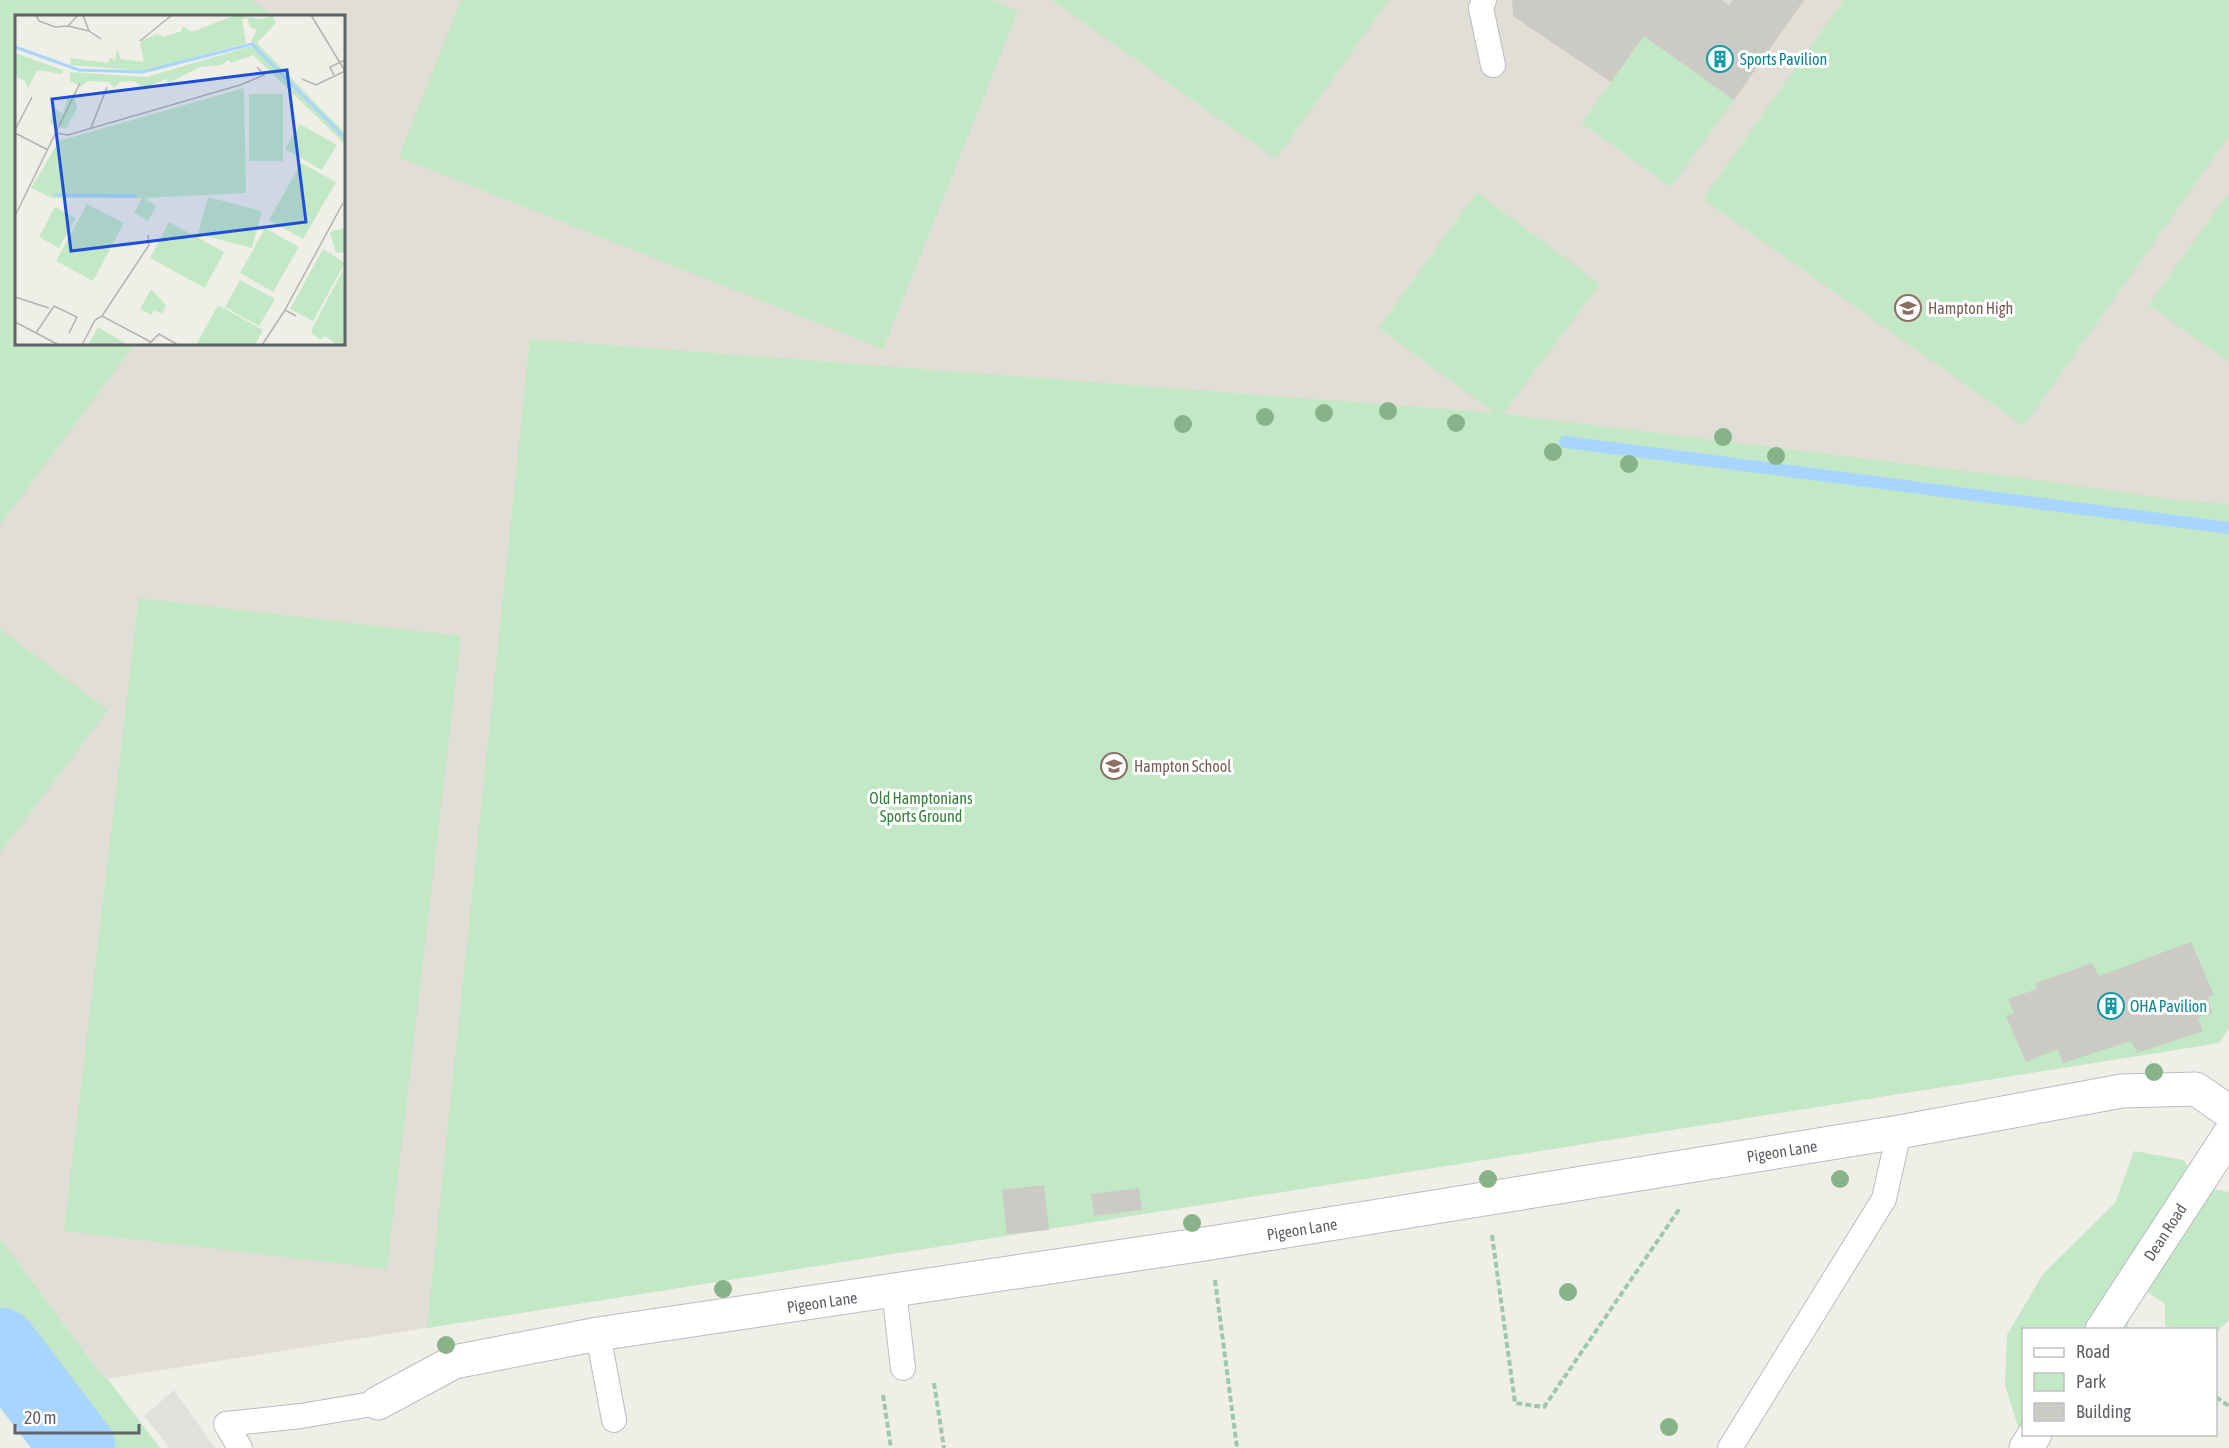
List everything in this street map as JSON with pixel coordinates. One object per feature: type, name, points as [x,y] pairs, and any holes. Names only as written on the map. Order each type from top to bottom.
[{"type":"street","name":"Pigeon Lane","points":[[378,1403],[454,1362],[598,1334],[1211,1243],[1487,1199],[1899,1132],[2122,1091],[2196,1089],[2229,1112]]},
{"type":"street","name":"Dean Road","points":[[2103,1328],[2229,1135]]},
{"type":"lane","points":[[1484,0],[1481,8],[1493,65]]},
{"type":"lane","points":[[1730,1448],[1884,1199],[1899,1132]]},
{"type":"lane","points":[[894,1291],[903,1368]]},
{"type":"lane","points":[[598,1334],[614,1420]]},
{"type":"lane","points":[[240,1448],[226,1424],[301,1416],[378,1403]]},
{"type":"path","points":[[1487,1199],[1515,1402],[1544,1407],[1678,1210],[1678,1167]]},
{"type":"path","points":[[1211,1243],[1237,1448]]},
{"type":"shaded area","name":"Hampton School","points":[[0,0],[2229,0],[2229,1028],[2219,1043],[105,1379],[0,1238]]},
{"type":"shaded area","points":[[174,1390],[215,1448],[170,1448],[144,1416]]},
{"type":"green space","points":[[0,0],[251,0],[273,15],[15,15],[15,345],[134,345],[0,525]]},
{"type":"green space","points":[[461,0],[991,0],[1018,11],[883,349],[399,157]]},
{"type":"green space","points":[[1052,0],[1389,0],[1276,159]]},
{"type":"green space","points":[[1844,0],[2229,0],[2229,136],[2024,426],[1703,199]]},
{"type":"green space","points":[[1644,36],[1734,100],[1671,187],[1582,123]]},
{"type":"green space","name":"Old Hamptonians Sports Ground","points":[[1477,192],[1600,284],[1503,414],[2030,479],[2177,500],[2229,504],[2229,1028],[2219,1043],[427,1328],[530,339],[1495,413],[1379,328]]},
{"type":"green space","points":[[2229,192],[2229,362],[2149,305]]},
{"type":"green space","points":[[139,598],[461,636],[387,1269],[64,1231]]},
{"type":"green space","points":[[0,629],[108,710],[0,853]]},
{"type":"green space","points":[[2134,1151],[2184,1160],[2197,1186],[2229,1192],[2229,1320],[2217,1332],[2217,1328],[2165,1326],[2165,1304],[2143,1289],[2128,1309],[2128,1328],[2022,1328],[2022,1432],[2020,1433],[2005,1385],[2007,1335],[2043,1274],[2115,1203]]},
{"type":"green space","points":[[0,1238],[104,1378],[107,1378],[160,1448],[31,1448],[0,1408]]},
{"type":"building","name":"Sports Pavilion","points":[[1512,0],[1722,0],[1729,5],[1733,0],[1804,0],[1734,100],[1644,36],[1611,82],[1513,16]]},
{"type":"building","name":"OHA Pavilion","points":[[2191,942],[2214,995],[2208,997],[2212,1013],[2198,1018],[2203,1031],[2137,1053],[2131,1041],[2063,1063],[2058,1049],[2026,1062],[2006,1016],[2014,1013],[2008,999],[2037,989],[2036,983],[2092,963],[2099,976]]},
{"type":"building","points":[[1044,1185],[1049,1230],[1007,1234],[1002,1190]]},
{"type":"building","points":[[1139,1188],[1142,1210],[1094,1216],[1091,1194]]},
{"type":"waterway","points":[[1565,442],[2229,528]]},
{"type":"waterway","points":[[0,1345],[78,1448]]},
{"type":"place","name":"Sports Pavilion","points":[[1720,59]]},
{"type":"place","name":"Hampton High","points":[[1908,308]]},
{"type":"place","name":"Hampton School","points":[[1114,766]]},
{"type":"place","name":"OHA Pavilion","points":[[2111,1006]]}]
